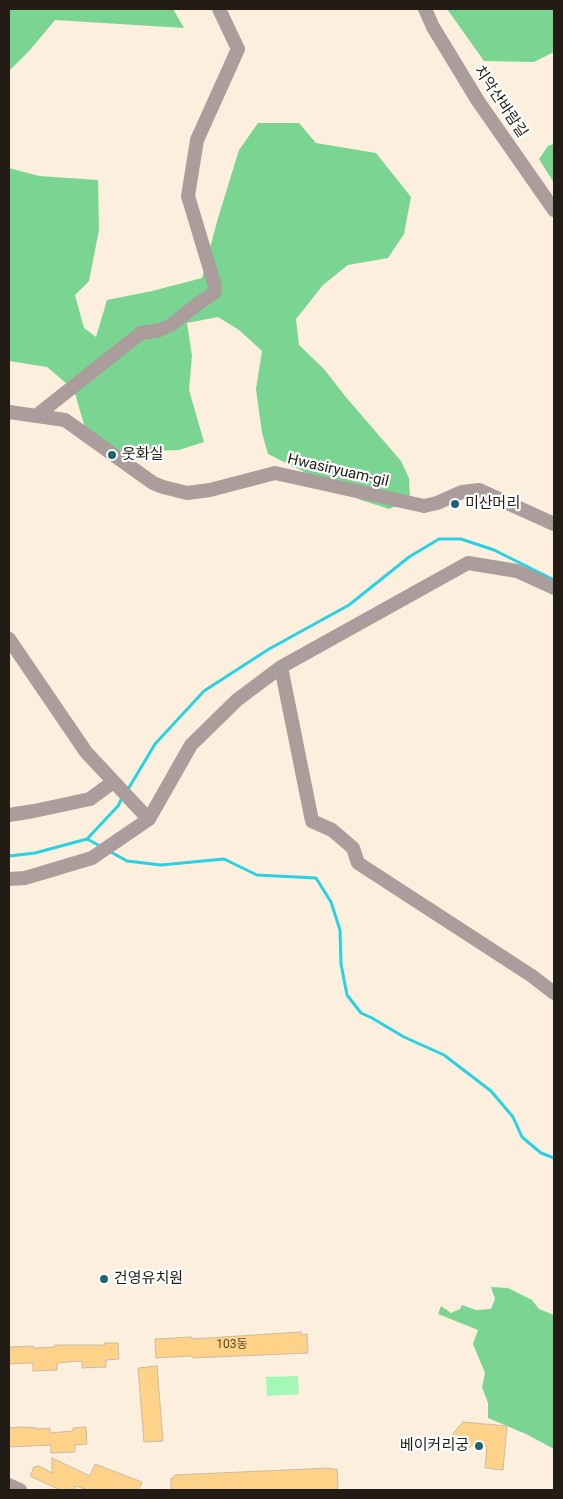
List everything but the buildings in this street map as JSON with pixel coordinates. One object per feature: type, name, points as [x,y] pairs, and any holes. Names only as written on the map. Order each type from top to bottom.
[{"type":"street","points":[[36,416],[141,333],[171,326],[214,293],[215,286],[188,196],[197,140],[238,49],[219,9]]},
{"type":"street","name":"치악산바람길","points":[[425,9],[433,27],[478,101],[554,210]]},
{"type":"street","name":"Hwasiryuam-gil","points":[[9,412],[65,420],[153,483],[163,488],[187,493],[210,490],[275,473],[424,506],[437,503],[462,492],[479,490],[554,524]]},
{"type":"street","points":[[9,879],[25,878],[92,858],[108,847],[146,815],[191,745],[237,700],[281,667],[468,563],[517,572],[554,588]]},
{"type":"street","points":[[9,639],[86,752],[146,815]]},
{"type":"street","points":[[281,667],[312,821],[332,830],[353,848],[358,864],[554,992]]},
{"type":"street","points":[[9,814],[34,811],[90,799],[113,782]]},
{"type":"street","points":[[9,1484],[20,1490]]},
{"type":"green space","points":[[9,9],[173,9],[184,28],[55,20],[30,50],[9,71]]},
{"type":"green space","points":[[447,9],[554,9],[554,52],[534,62],[484,61]]},
{"type":"green space","points":[[258,123],[299,123],[316,143],[376,153],[411,197],[404,234],[388,258],[348,265],[323,285],[296,319],[299,345],[324,369],[401,461],[409,478],[410,500],[389,509],[361,500],[268,454],[262,433],[256,389],[262,351],[239,330],[218,317],[187,323],[192,356],[189,390],[204,442],[179,450],[115,452],[87,435],[74,390],[47,367],[9,361],[9,168],[39,176],[98,180],[99,230],[89,281],[75,295],[84,328],[96,337],[107,300],[202,278],[239,150]]},
{"type":"green space","points":[[554,144],[554,183],[539,159],[548,146]]},
{"type":"green space","points":[[491,1287],[508,1288],[532,1300],[539,1309],[554,1315],[554,1449],[526,1434],[488,1418],[488,1403],[482,1387],[485,1373],[473,1344],[478,1330],[438,1314],[441,1306],[451,1313],[460,1309],[462,1305],[476,1310],[491,1309],[495,1299]]},
{"type":"green space","points":[[298,1376],[299,1394],[267,1396],[266,1377]]},
{"type":"waterway","points":[[127,791],[155,744],[204,691],[269,649],[349,605],[409,557],[439,539],[461,539],[494,550],[554,580]]},
{"type":"waterway","points":[[9,856],[35,853],[87,839],[118,806],[122,798]]},
{"type":"waterway","points":[[87,839],[102,847]]},
{"type":"waterway","points":[[109,851],[127,861],[161,865],[224,859],[257,875],[316,878],[331,902],[340,930],[341,964],[347,995],[361,1013],[404,1037],[444,1055],[491,1091],[513,1117],[522,1137],[541,1153],[554,1158]]},
{"type":"place","name":"웃화실","points":[[112,455]]},
{"type":"place","name":"미산머리","points":[[455,504]]},
{"type":"place","name":"건영유치원","points":[[104,1279]]},
{"type":"place","name":"베이커리궁","points":[[479,1446]]}]
